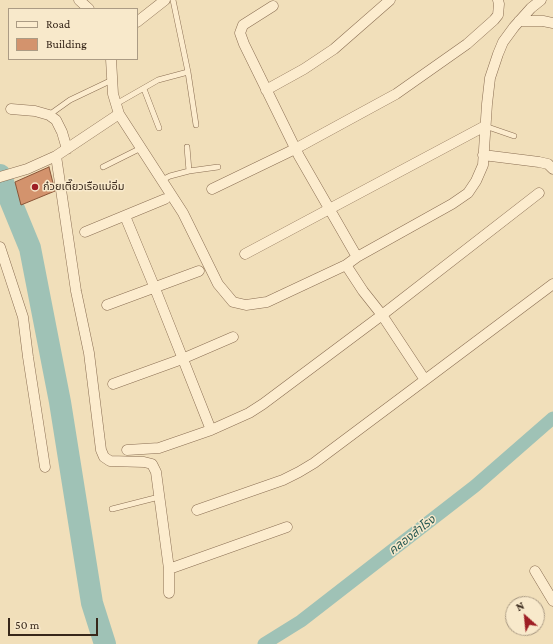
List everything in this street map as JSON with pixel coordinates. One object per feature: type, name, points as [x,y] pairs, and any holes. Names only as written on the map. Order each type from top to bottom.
[{"type":"street","points":[[79,0],[88,8]]},
{"type":"street","points":[[138,21],[165,0]]},
{"type":"street","points":[[266,90],[304,69],[334,48],[390,0]]},
{"type":"street","points":[[212,189],[295,148],[396,94],[467,44],[494,20],[498,15],[498,0]]},
{"type":"street","points":[[111,60],[112,80],[119,114],[183,213],[218,284],[233,302],[246,305],[267,302],[346,265],[357,257],[452,204],[468,193],[476,182],[483,165],[490,78],[498,54],[503,42],[519,21],[542,0]]},
{"type":"street","points":[[273,6],[242,25],[240,33],[295,148],[357,257]]},
{"type":"street","points":[[519,21],[543,21],[553,23]]},
{"type":"street","points":[[11,109],[35,111],[50,115],[56,120],[62,132],[67,149]]},
{"type":"street","points":[[0,178],[27,169],[56,156],[119,114]]},
{"type":"street","points":[[244,254],[485,126]]},
{"type":"street","points":[[483,155],[539,162],[551,165]]},
{"type":"street","points":[[56,156],[76,291],[89,353],[101,450],[104,457],[110,461],[144,462],[152,464],[156,472],[169,569],[168,593]]},
{"type":"street","points":[[127,450],[159,448],[210,430],[249,413],[382,315],[539,194]]},
{"type":"street","points":[[86,232],[165,200]]},
{"type":"street","points":[[125,216],[210,430]]},
{"type":"street","points":[[0,247],[23,317],[28,358],[46,466]]},
{"type":"street","points":[[346,265],[363,291],[382,315],[425,380]]},
{"type":"street","points":[[107,305],[199,270]]},
{"type":"street","points":[[197,510],[283,480],[299,472],[553,284]]},
{"type":"street","points":[[114,384],[182,359],[233,337]]},
{"type":"street","points":[[169,569],[287,527]]},
{"type":"street","points":[[535,571],[553,601]]},
{"type":"lane","points":[[173,0],[188,72],[196,125]]},
{"type":"lane","points":[[116,104],[158,80],[188,72]]},
{"type":"lane","points":[[50,115],[70,100],[112,80]]},
{"type":"lane","points":[[144,89],[159,128]]},
{"type":"lane","points":[[485,126],[514,136]]},
{"type":"lane","points":[[187,147],[189,171]]},
{"type":"lane","points":[[103,167],[141,148]]},
{"type":"lane","points":[[162,180],[170,176],[189,171],[218,167]]},
{"type":"lane","points":[[112,509],[160,497]]},
{"type":"building","name":"ก๋วยเตี๊ยวเรือแม่อิ่ม","points":[[49,167],[55,191],[21,205],[15,182]]},
{"type":"waterway","points":[[0,175],[30,248],[60,402],[92,603],[105,644]]},
{"type":"waterway","name":"คลองสำโรง","points":[[264,644],[301,621],[475,486],[553,418]]},
{"type":"place","name":"ก๋วยเตี๊ยวเรือแม่อิ่ม","points":[[35,187]]}]
